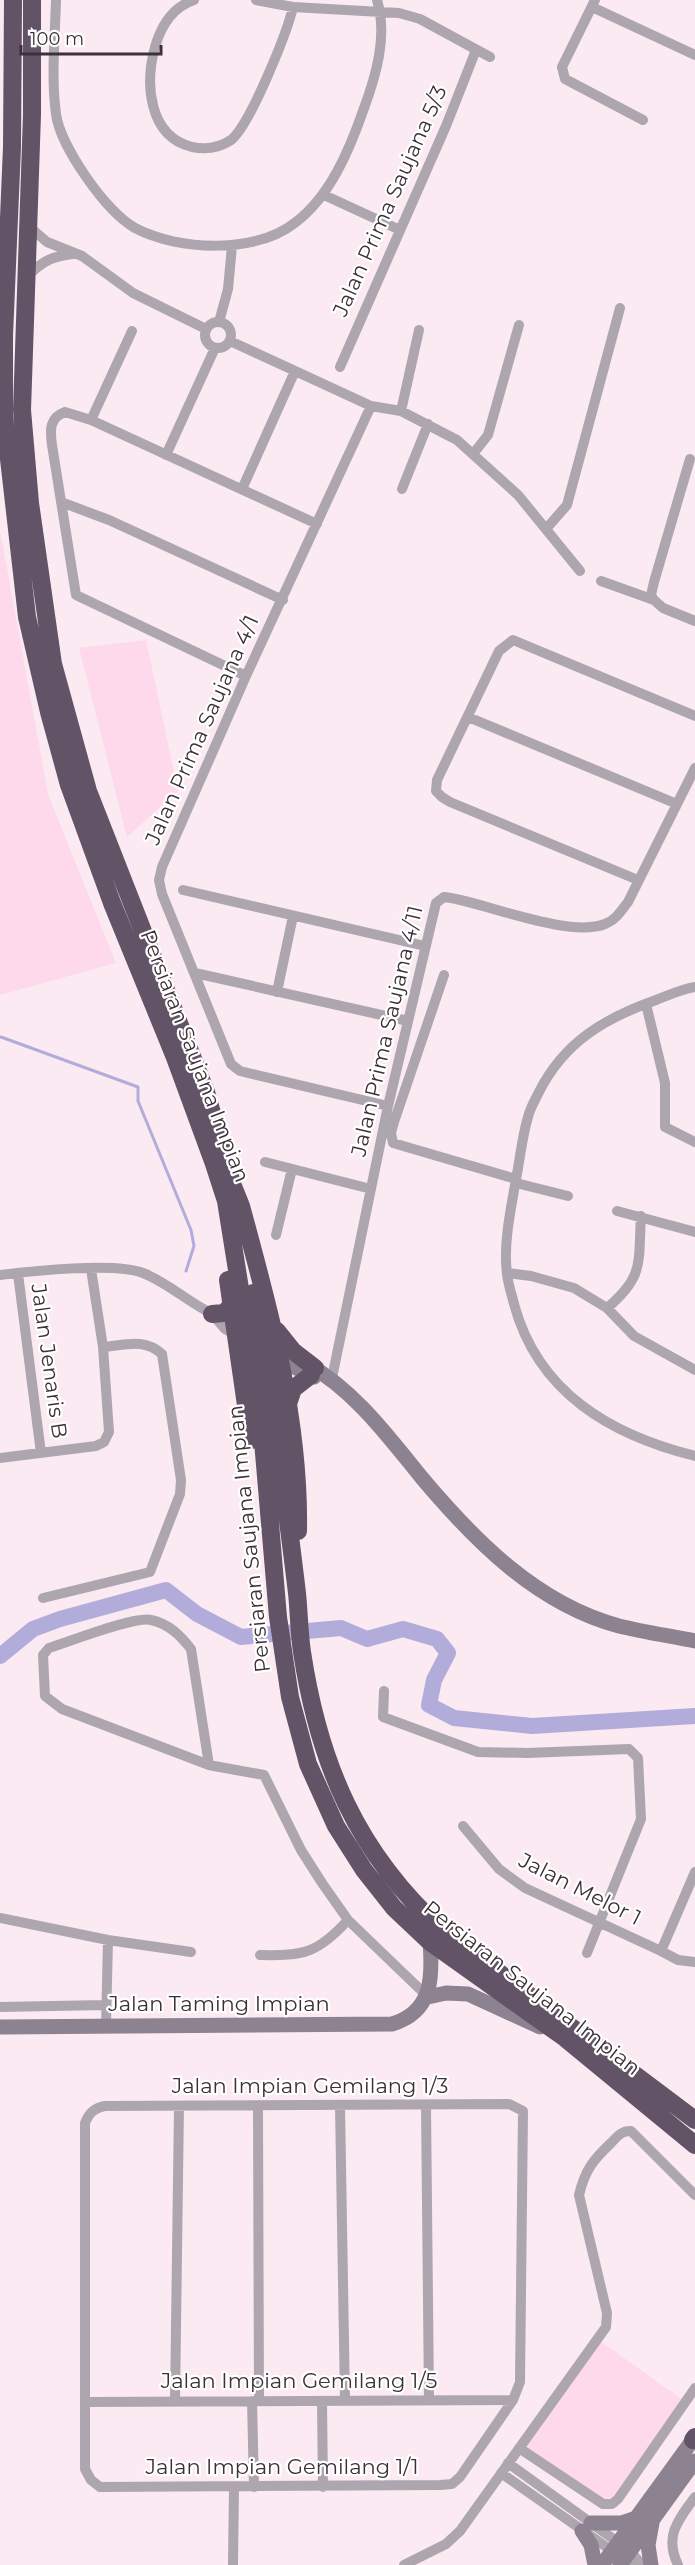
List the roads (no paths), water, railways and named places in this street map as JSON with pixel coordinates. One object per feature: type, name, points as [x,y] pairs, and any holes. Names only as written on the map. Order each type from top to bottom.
[{"type":"highway","name":"Persiaran Saujana Impian","points":[[32,0],[32,114],[22,410],[30,503],[53,664],[88,791],[206,1092],[233,1186],[242,1298]]},
{"type":"highway","name":"Persiaran Saujana Impian","points":[[13,4],[4,42],[4,126],[12,147],[2,340],[2,412],[27,617],[69,785],[112,903],[174,1054],[226,1201],[242,1298],[267,1417],[298,1604],[302,1650],[322,1745],[342,1797],[362,1835],[413,1904],[442,1930],[695,2120]]},
{"type":"highway","points":[[233,1186],[242,1206],[274,1327],[288,1404],[299,1499],[298,1604]]},
{"type":"highway","points":[[212,1314],[224,1313],[242,1298]]},
{"type":"highway","points":[[242,1298],[236,1330],[274,1618]]},
{"type":"highway","points":[[274,1327],[313,1372],[297,1385],[288,1404]]},
{"type":"highway","name":"Persiaran Saujana Impian","points":[[267,1417],[274,1618],[290,1697],[308,1764],[336,1826],[364,1870],[394,1908],[430,1942],[565,2038],[695,2145]]},
{"type":"street","points":[[56,0],[56,116],[70,152],[84,174],[115,212],[132,226],[170,240],[232,246],[277,234],[296,223],[324,195],[360,121],[373,86],[378,66],[381,14],[377,0]]},
{"type":"street","points":[[194,0],[173,12],[159,32],[150,78],[150,99],[159,123],[170,137],[183,145],[200,149],[219,147],[233,138],[250,110],[277,54],[293,7]]},
{"type":"street","points":[[256,0],[293,7],[399,14],[420,20],[490,57]]},
{"type":"street","points":[[643,120],[565,79],[562,67],[594,3],[695,55]]},
{"type":"street","name":"Jalan Prima Saujana 5/3","points":[[340,367],[446,126],[476,50]]},
{"type":"street","points":[[324,195],[400,230]]},
{"type":"street","points":[[28,219],[39,237],[82,256],[133,293],[206,329]]},
{"type":"street","points":[[219,322],[228,289],[232,246]]},
{"type":"street","points":[[28,276],[43,261],[52,257],[74,254]]},
{"type":"street","points":[[546,529],[567,505],[620,308]]},
{"type":"street","points":[[215,348],[206,341],[206,329],[213,322],[219,322],[230,329],[230,341]]},
{"type":"street","points":[[473,454],[488,435],[519,325]]},
{"type":"street","points":[[401,411],[419,330]]},
{"type":"street","points":[[91,420],[132,331]]},
{"type":"street","points":[[215,348],[224,346],[230,341]]},
{"type":"street","points":[[230,341],[371,406],[401,411],[457,440],[518,495],[580,571]]},
{"type":"street","points":[[166,454],[215,348]]},
{"type":"street","points":[[242,489],[295,371]]},
{"type":"street","name":"Jalan Prima Saujana 4/1","points":[[371,406],[246,676],[162,867],[159,880],[162,894],[230,1062],[240,1071],[388,1106]]},
{"type":"street","points":[[246,676],[80,599],[74,588],[51,435],[52,422],[54,418],[65,412],[91,420],[317,524]]},
{"type":"street","points":[[402,489],[428,424]]},
{"type":"street","points":[[690,459],[651,595],[663,608],[695,621]]},
{"type":"street","points":[[61,502],[110,520],[282,600]]},
{"type":"street","points":[[601,581],[654,600]]},
{"type":"street","points":[[638,880],[450,802],[436,791],[437,780],[499,651],[513,640],[695,716]]},
{"type":"street","points":[[468,717],[677,804]]},
{"type":"street","name":"Jalan Prima Saujana 4/11","points":[[332,1378],[388,1106],[436,903],[444,897],[561,925],[586,928],[597,927],[614,920],[628,902],[695,768]]},
{"type":"street","points":[[183,890],[425,946]]},
{"type":"street","points":[[277,992],[293,916]]},
{"type":"street","points":[[195,973],[408,1021]]},
{"type":"street","points":[[444,975],[394,1122],[391,1133],[393,1143],[568,1196]]},
{"type":"street","points":[[695,987],[645,1004],[606,1022],[580,1038],[550,1070],[528,1116],[509,1225],[507,1273],[521,1329],[530,1347],[562,1389],[591,1414],[624,1432],[658,1447],[695,1456]]},
{"type":"street","points":[[645,1004],[665,1083],[665,1127],[695,1142]]},
{"type":"street","points":[[265,1162],[371,1188]]},
{"type":"street","points":[[276,1235],[292,1169]]},
{"type":"street","points":[[617,1211],[695,1232]]},
{"type":"street","points":[[607,1308],[626,1292],[635,1277],[640,1216]]},
{"type":"street","points":[[0,1275],[118,1268],[144,1273],[236,1330],[347,1392]]},
{"type":"street","points":[[0,1458],[96,1446],[104,1442],[109,1432],[103,1347],[91,1269]]},
{"type":"street","points":[[507,1273],[531,1276],[574,1288],[607,1308],[634,1336],[695,1371]]},
{"type":"street","name":"Jalan Jenaris B","points":[[18,1274],[42,1453]]},
{"type":"street","points":[[43,1598],[150,1572],[180,1494],[181,1480],[162,1354],[153,1346],[144,1343],[103,1347]]},
{"type":"street","points":[[313,1372],[332,1378],[373,1418],[434,1491],[490,1552],[510,1570],[566,1604],[597,1618],[619,1626],[695,1641]]},
{"type":"street","points":[[209,1764],[191,1649],[179,1634],[167,1626],[142,1619],[49,1648],[43,1655],[45,1696],[62,1709],[209,1764],[260,1774],[267,1778],[302,1850],[348,1920],[428,1997]]},
{"type":"street","points":[[384,1691],[383,1717],[478,1752],[528,1753],[628,1749],[638,1758],[641,1820],[587,1953]]},
{"type":"street","name":"Jalan Melor 1","points":[[463,1826],[499,1869],[516,1882],[678,1960],[695,1962]]},
{"type":"street","points":[[661,1951],[695,1872]]},
{"type":"street","points":[[0,1918],[108,1940],[191,1952]]},
{"type":"street","points":[[260,1955],[293,1956],[308,1953],[334,1936],[348,1920]]},
{"type":"street","points":[[106,2025],[108,1940]]},
{"type":"street","points":[[428,1997],[430,1942]]},
{"type":"street","points":[[428,1997],[446,1993],[468,1994],[565,2038]]},
{"type":"street","name":"Jalan Taming Impian","points":[[0,2027],[392,2024],[403,2021],[414,2013],[428,1997]]},
{"type":"street","points":[[0,2007],[105,2005]]},
{"type":"street","name":"Jalan Impian Gemilang 1/3","points":[[86,2402],[84,2123],[96,2108],[509,2104],[523,2112],[520,2382],[513,2400]]},
{"type":"street","points":[[426,2105],[429,2400]]},
{"type":"street","points":[[175,2401],[179,2106]]},
{"type":"street","points":[[254,2487],[258,2106]]},
{"type":"street","points":[[340,2106],[345,2401]]},
{"type":"street","points":[[404,2565],[446,2544],[453,2538],[606,2327],[607,2313],[579,2195],[583,2178],[594,2159],[622,2132],[631,2131],[695,2195]]},
{"type":"street","points":[[519,2448],[603,2504],[612,2504],[618,2499],[695,2388]]},
{"type":"street","name":"Jalan Impian Gemilang 1/5","points":[[86,2402],[513,2400]]},
{"type":"street","name":"Jalan Impian Gemilang 1/1","points":[[86,2402],[86,2469],[91,2480],[100,2487],[323,2487],[452,2484],[460,2477],[513,2400]]},
{"type":"street","points":[[322,2401],[323,2487]]},
{"type":"street","points":[[623,2556],[636,2518],[694,2438]]},
{"type":"street","points":[[602,2565],[623,2556],[695,2461]]},
{"type":"street","points":[[508,2463],[623,2556],[642,2565]]},
{"type":"street","points":[[501,2473],[587,2527],[621,2523],[636,2518]]},
{"type":"street","points":[[233,2565],[234,2487]]},
{"type":"street","points":[[678,2565],[671,2551],[674,2526],[695,2497]]},
{"type":"street","points":[[651,2565],[648,2546],[652,2520]]},
{"type":"street","points":[[587,2527],[595,2565]]},
{"type":"waterway","points":[[1,1037],[138,1087],[138,1101],[191,1230],[194,1246],[186,1271]]},
{"type":"waterway","points":[[0,1656],[33,1629],[60,1619],[166,1590],[197,1614],[241,1637],[341,1628],[367,1639],[403,1629],[437,1639],[448,1653],[434,1680],[429,1705],[454,1718],[532,1726],[695,1716]]}]
